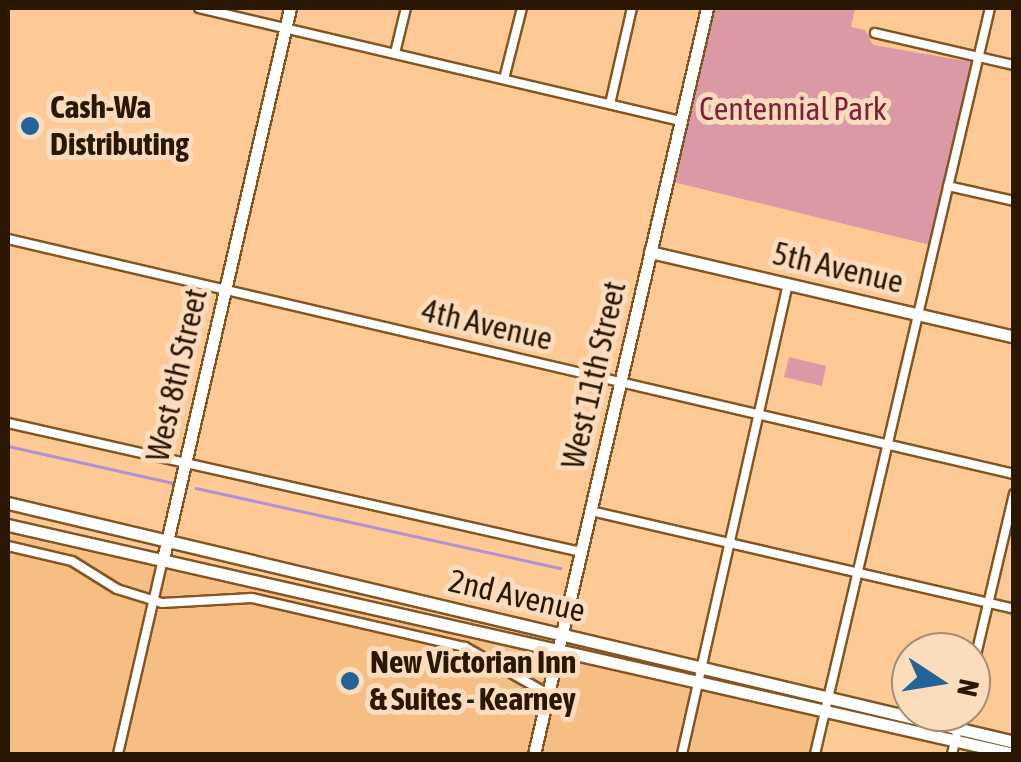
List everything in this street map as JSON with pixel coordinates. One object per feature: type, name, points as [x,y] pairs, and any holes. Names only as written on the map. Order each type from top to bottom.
[{"type":"main road","name":"West 8th Street","points":[[163,559],[290,8]]},
{"type":"main road","name":"West 11th Street","points":[[534,754],[706,8]]},
{"type":"main road","name":"5th Avenue","points":[[650,252],[1014,337]]},
{"type":"main road","name":"2nd Avenue","points":[[8,503],[957,735],[1014,754]]},
{"type":"main road","name":"2nd Avenue","points":[[8,525],[560,641]]},
{"type":"main road","name":"2nd Avenue","points":[[957,735],[1014,742]]},
{"type":"street","points":[[199,8],[680,120]]},
{"type":"street","points":[[395,53],[406,8]]},
{"type":"street","points":[[504,79],[522,8]]},
{"type":"street","points":[[610,104],[632,8]]},
{"type":"street","points":[[815,754],[990,8]]},
{"type":"street","points":[[875,33],[1014,64]]},
{"type":"street","points":[[948,186],[1014,202]]},
{"type":"street","name":"4th Avenue","points":[[8,240],[1014,474]]},
{"type":"street","points":[[682,754],[788,284]]},
{"type":"street","points":[[8,423],[581,552]]},
{"type":"street","points":[[981,632],[1014,494]]},
{"type":"street","points":[[590,510],[1014,609]]},
{"type":"street","points":[[8,546],[72,561],[117,589],[154,601],[183,605],[252,598],[449,644],[548,694]]},
{"type":"street","name":"West 8th Street","points":[[118,754],[163,559]]},
{"type":"street","points":[[952,754],[958,732]]},
{"type":"shaded area","points":[[8,534],[820,718],[811,754],[8,754]]},
{"type":"green space","name":"Centennial Park","points":[[713,8],[855,8],[851,27],[865,30],[873,45],[972,62],[930,245],[673,182]]},
{"type":"green space","points":[[789,357],[826,366],[822,386],[784,377]]},
{"type":"waterway","points":[[8,446],[173,483]]},
{"type":"waterway","points":[[196,488],[560,568]]},
{"type":"place","name":"Cash-Wa Distributing","points":[[30,126]]},
{"type":"place","name":"New Victorian Inn & Suites - Kearney","points":[[350,681]]}]
